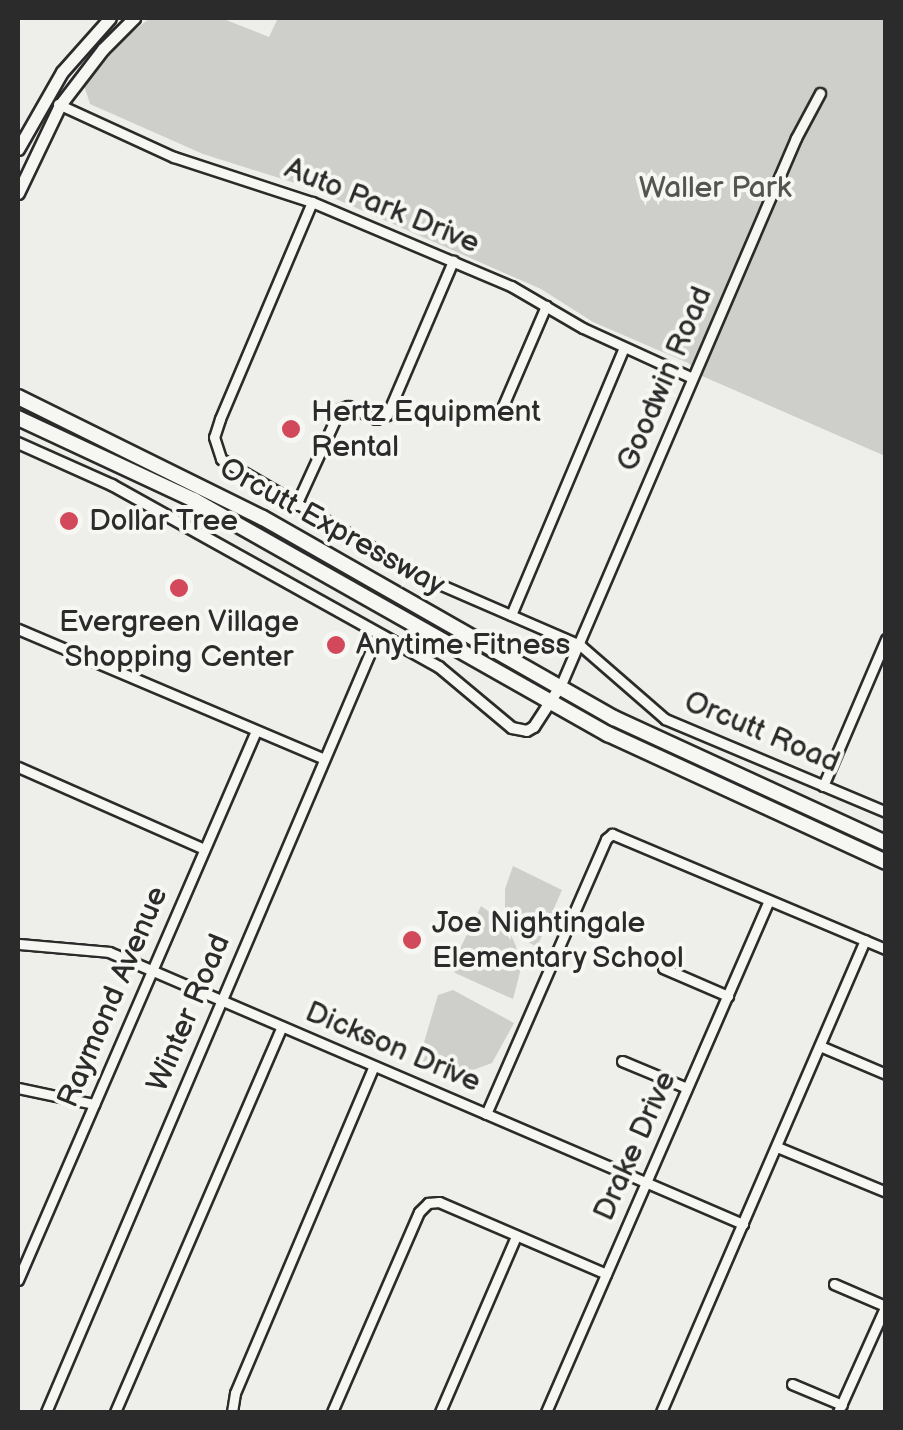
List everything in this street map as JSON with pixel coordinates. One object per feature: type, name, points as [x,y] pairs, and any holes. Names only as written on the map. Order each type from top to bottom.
[{"type":"highway","name":"Orcutt Expressway","points":[[18,397],[273,524],[560,687],[727,773],[886,842]]},
{"type":"highway","name":"Orcutt Expressway","points":[[18,418],[194,500],[551,704],[719,789],[886,862]]},
{"type":"main road","points":[[18,149],[45,98],[110,18]]},
{"type":"main road","points":[[18,193],[60,105],[134,18]]},
{"type":"street","name":"Goodwin Road","points":[[560,687],[796,138],[820,93]]},
{"type":"street","name":"Auto Park Drive","points":[[45,98],[174,156],[312,202],[453,261],[692,378]]},
{"type":"street","name":"Orcutt Road","points":[[312,202],[220,418],[214,448],[234,470],[425,578],[580,645],[665,719],[886,812]]},
{"type":"street","points":[[296,505],[340,409],[348,406],[376,418],[387,415],[453,261]]},
{"type":"street","points":[[499,415],[546,306]]},
{"type":"street","points":[[511,614],[624,348]]},
{"type":"street","points":[[18,443],[112,485],[439,666],[512,728],[527,731],[534,727],[560,687]]},
{"type":"street","points":[[18,628],[255,734],[324,760]]},
{"type":"street","name":"Winter Road","points":[[46,1412],[378,634]]},
{"type":"street","points":[[823,786],[886,640]]},
{"type":"street","name":"Raymond Avenue","points":[[18,1280],[255,734]]},
{"type":"street","points":[[18,767],[204,849]]},
{"type":"street","points":[[486,1114],[612,834],[886,949]]},
{"type":"street","name":"Drake Drive","points":[[546,1412],[769,900]]},
{"type":"street","points":[[662,1412],[865,940]]},
{"type":"street","name":"Dickson Drive","points":[[18,944],[87,947],[152,970],[743,1224]]},
{"type":"street","points":[[663,968],[728,996]]},
{"type":"street","points":[[115,1412],[282,1026]]},
{"type":"street","points":[[820,1046],[886,1074]]},
{"type":"street","points":[[622,1061],[687,1088]]},
{"type":"street","points":[[232,1412],[235,1394],[374,1066]]},
{"type":"street","points":[[18,1088],[46,1090],[94,1104]]},
{"type":"street","points":[[777,1147],[886,1192]]},
{"type":"street","points":[[332,1412],[419,1212],[428,1203],[439,1202],[606,1274]]},
{"type":"street","points":[[440,1412],[516,1236]]},
{"type":"street","points":[[792,1384],[840,1409],[885,1306],[834,1284]]},
{"type":"green space","name":"Waller Park","points":[[150,18],[221,18],[269,37],[278,18],[885,18],[885,456],[702,376],[688,363],[593,322],[541,289],[311,188],[203,154],[90,104],[84,85],[126,37]]},
{"type":"green space","points":[[513,866],[562,890],[537,947],[517,936],[505,918],[505,889]]},
{"type":"green space","points":[[481,906],[505,923],[516,946],[520,972],[513,999],[455,973],[452,965]]},
{"type":"green space","points":[[453,990],[514,1023],[492,1063],[462,1074],[417,1066],[438,995]]},
{"type":"place","name":"Hertz Equipment Rental","points":[[291,429]]},
{"type":"place","name":"Dollar Tree","points":[[69,521]]},
{"type":"place","name":"Evergreen Village Shopping Center","points":[[179,588]]},
{"type":"place","name":"Anytime Fitness","points":[[336,645]]},
{"type":"place","name":"Joe Nightingale Elementary School","points":[[412,940]]}]
